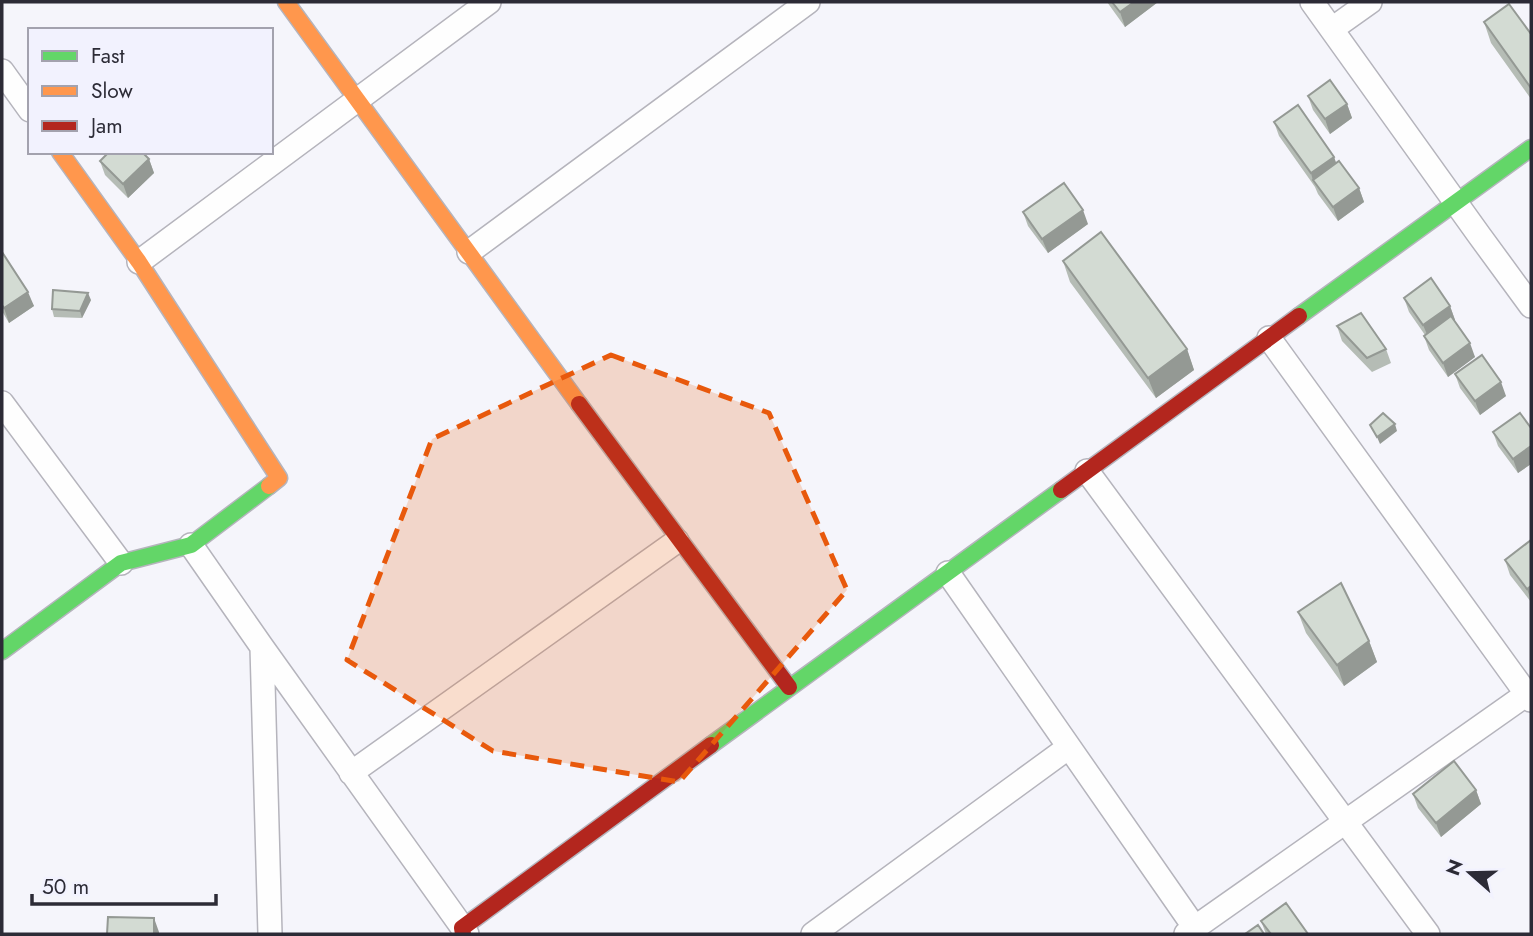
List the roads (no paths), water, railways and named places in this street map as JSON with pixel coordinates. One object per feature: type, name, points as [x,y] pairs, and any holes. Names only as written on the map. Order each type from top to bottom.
[{"type":"street","points":[[286,2],[677,541],[789,687]]},
{"type":"street","points":[[139,262],[489,2]]},
{"type":"street","points":[[469,252],[808,2]]},
{"type":"street","points":[[1312,2],[1531,306]]},
{"type":"street","points":[[1332,29],[1370,2]]},
{"type":"street","points":[[2,71],[28,107]]},
{"type":"street","points":[[191,545],[464,932],[789,687],[1531,148]]},
{"type":"street","points":[[2,650],[121,563],[191,545],[279,478],[139,262],[61,154]]},
{"type":"street","points":[[948,573],[1069,747],[1191,931],[1529,697],[1269,338]]},
{"type":"street","points":[[2,403],[121,563]]},
{"type":"street","points":[[1087,471],[1428,934]]},
{"type":"street","points":[[351,772],[677,541]]},
{"type":"street","points":[[262,648],[271,934]]},
{"type":"street","points":[[813,934],[1069,747]]}]
